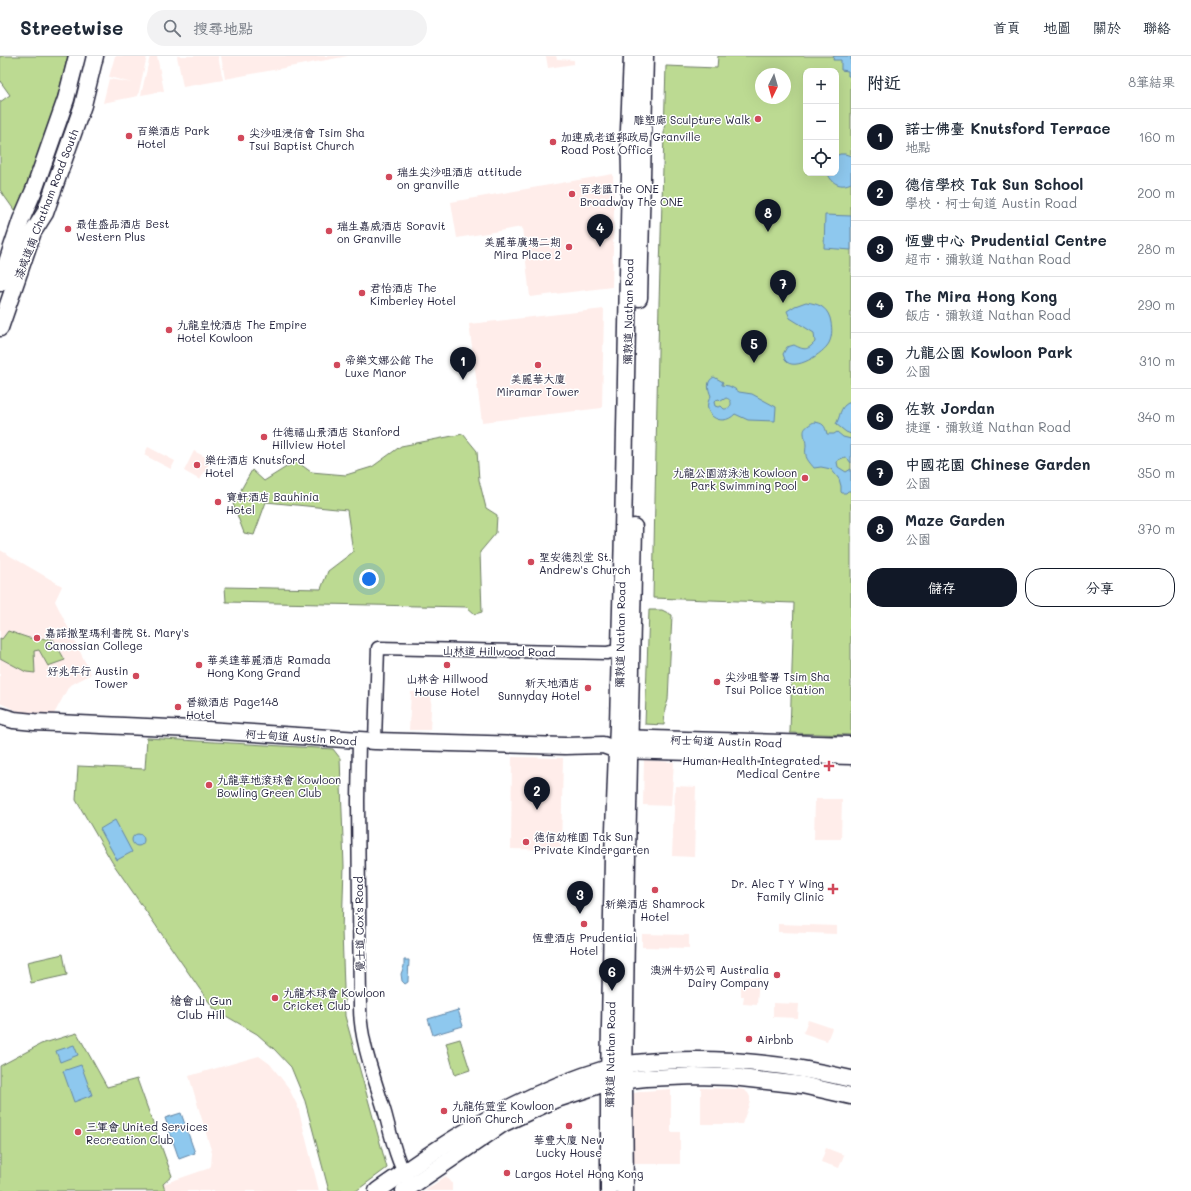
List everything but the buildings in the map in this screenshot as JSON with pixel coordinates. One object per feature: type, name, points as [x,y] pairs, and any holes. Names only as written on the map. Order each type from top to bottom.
[{"type":"main road","name":"漆咸道南 Chatham Road South","points":[[0,283],[21,220],[34,190],[55,132],[66,99],[77,56]]},
{"type":"main road","name":"漆咸道南 Chatham Road South","points":[[0,328],[34,232],[45,213],[78,120],[95,56]]},
{"type":"main road","name":"彌敦道 Nathan Road","points":[[609,1191],[609,1075],[613,865],[619,744],[632,56]]},
{"type":"main road","name":"彌敦道 Nathan Road","points":[[625,1191],[627,855],[619,744],[633,598],[645,56]]},
{"type":"main road","points":[[55,132],[78,120]]},
{"type":"main road","name":"柯士甸道 Austin Road","points":[[0,716],[14,720],[34,722],[203,730],[375,741],[565,746],[619,744],[851,745]]},
{"type":"main road","name":"柯士甸道 Austin Road","points":[[619,744],[851,756]]},
{"type":"main road","points":[[377,1191],[406,1183],[504,1123],[609,1075],[692,1059],[754,1062],[805,1069],[851,1079]]},
{"type":"main road","points":[[625,1072],[732,1077],[802,1085],[851,1096]]},
{"type":"street","name":"山林道 Hillwood Road","points":[[375,741],[378,648],[608,653],[620,650]]},
{"type":"street","name":"覺士道 Cox's Road","points":[[359,740],[358,816],[360,1022],[395,1149],[406,1183]]},
{"type":"shaded area","points":[[115,56],[147,56],[138,96],[103,103],[109,79],[132,83],[109,77]]},
{"type":"shaded area","points":[[150,56],[157,56],[164,91],[141,95]]},
{"type":"shaded area","points":[[177,56],[218,56],[223,80],[183,87]]},
{"type":"shaded area","points":[[221,56],[348,56],[225,79]]},
{"type":"shaded area","points":[[546,56],[556,56],[557,59],[574,60],[574,64],[548,68]]},
{"type":"shaded area","points":[[613,174],[614,210],[612,287],[530,297],[522,227],[457,238],[451,202]]},
{"type":"shaded area","points":[[604,309],[602,408],[482,422],[469,324]]},
{"type":"shaded area","points":[[148,447],[175,461],[171,469],[144,455]]},
{"type":"shaded area","name":"樂仕酒店 Knutsford Hotel","points":[[194,451],[211,460],[200,480],[184,471]]},
{"type":"shaded area","name":"嘉諾撒聖瑪利書院 St. Mary's Canossian College","points":[[0,550],[62,586],[55,601],[91,674],[69,686],[54,714],[24,714],[0,703]]},
{"type":"shaded area","points":[[411,692],[432,692],[430,730],[409,730]]},
{"type":"shaded area","points":[[512,757],[563,758],[561,850],[511,849]]},
{"type":"shaded area","points":[[644,760],[674,762],[671,806],[643,805]]},
{"type":"shaded area","points":[[675,786],[696,787],[694,857],[672,856]]},
{"type":"shaded area","points":[[815,799],[842,799],[841,839],[814,839]]},
{"type":"shaded area","points":[[778,924],[837,926],[837,934],[778,932]]},
{"type":"shaded area","points":[[642,934],[689,935],[689,948],[642,947]]},
{"type":"shaded area","points":[[745,977],[759,978],[757,1005],[743,1004],[744,996],[741,996],[741,985],[744,985]]},
{"type":"shaded area","points":[[773,1003],[799,1004],[798,1018],[773,1017]]},
{"type":"shaded area","points":[[808,1020],[832,1028],[827,1041],[803,1033]]},
{"type":"shaded area","points":[[259,1056],[270,1064],[288,1087],[298,1107],[319,1191],[165,1191],[163,1184],[207,1169],[211,1166],[212,1153],[189,1076]]},
{"type":"shaded area","points":[[701,1088],[739,1089],[748,1093],[750,1102],[742,1124],[701,1124]]},
{"type":"shaded area","points":[[671,1089],[671,1132],[680,1132],[680,1164],[630,1164],[630,1094],[644,1091]]},
{"type":"shaded area","points":[[826,1148],[844,1155],[839,1168],[821,1162]]},
{"type":"shaded area","points":[[446,1176],[452,1183],[452,1191],[425,1191]]},
{"type":"green space","points":[[0,56],[68,56],[51,122],[17,214],[0,190],[0,102],[10,95],[0,81]]},
{"type":"green space","points":[[718,56],[851,56],[851,735],[790,733],[794,603],[653,598],[659,303],[666,66],[717,68]]},
{"type":"green space","points":[[463,434],[477,451],[479,480],[486,508],[497,515],[496,533],[480,552],[482,612],[475,614],[467,607],[226,602],[225,587],[321,589],[328,571],[353,552],[347,510],[266,502],[254,535],[244,533],[233,504],[252,470],[264,481],[296,461],[311,472],[346,475],[372,467],[401,446]]},
{"type":"green space","points":[[649,610],[662,610],[672,615],[668,700],[665,709],[664,725],[645,724]]},
{"type":"green space","points":[[8,631],[29,638],[53,639],[65,660],[48,666],[39,650],[34,651],[35,673],[26,672],[0,658],[0,638],[2,639]]},
{"type":"green space","name":"九龍木球會 Kowloon Cricket Club","points":[[147,738],[333,749],[340,758],[344,866],[342,931],[345,1016],[387,1168],[356,1191],[329,1191],[305,1101],[291,1067],[257,1034],[214,1009],[112,862],[76,800],[78,766],[145,769]]},
{"type":"green space","points":[[63,954],[67,975],[31,983],[27,962]]},
{"type":"green space","name":"三軍會 United Services Recreation Club","points":[[77,1033],[107,1087],[137,1079],[172,1176],[163,1184],[165,1191],[0,1191],[0,1066],[41,1044]]},
{"type":"green space","points":[[460,1039],[470,1070],[455,1075],[446,1043]]},
{"type":"water","points":[[834,56],[851,56],[851,76],[848,76],[848,71],[841,70],[841,60],[833,60]]},
{"type":"water","points":[[839,154],[845,154],[851,156],[851,183],[840,185],[834,183],[829,176],[839,176]]},
{"type":"water","points":[[825,215],[851,216],[851,250],[824,248]]},
{"type":"water","points":[[806,302],[824,308],[831,321],[831,337],[826,347],[815,356],[802,363],[789,363],[785,360],[783,354],[787,347],[794,345],[805,349],[810,347],[815,342],[814,333],[790,318],[787,311]]},
{"type":"water","points":[[714,377],[723,382],[722,385],[729,386],[739,392],[752,394],[776,407],[775,421],[748,420],[735,414],[724,420],[713,417],[708,408],[708,402],[711,396],[708,385]],"holes":[[[726,398],[731,402],[729,408],[724,409],[721,406],[715,406],[714,402],[716,400],[719,399],[721,401]]]},
{"type":"water","points":[[848,403],[851,403],[851,434],[836,424],[843,407]]},
{"type":"water","points":[[814,422],[823,425],[827,434],[834,434],[837,432],[843,437],[851,439],[851,463],[845,457],[837,462],[838,467],[846,472],[851,469],[851,491],[842,493],[839,479],[831,469],[821,467],[814,468],[809,462],[806,453],[804,432],[806,427]]},
{"type":"water","points":[[115,820],[132,852],[117,860],[100,829]]},
{"type":"water","points":[[140,834],[143,835],[143,845],[136,846],[133,845],[132,838],[133,835]]},
{"type":"water","points":[[404,960],[409,960],[408,982],[405,984],[402,981],[401,974],[404,966]]},
{"type":"water","points":[[458,1010],[463,1026],[433,1035],[428,1019]]},
{"type":"water","points":[[74,1045],[78,1055],[60,1062],[56,1051]]},
{"type":"water","points":[[81,1065],[92,1095],[74,1102],[63,1071]]},
{"type":"water","points":[[181,1113],[195,1153],[179,1159],[165,1118]]},
{"type":"place","name":"雕塑廊 Sculpture Walk","points":[[758,119]]},
{"type":"place","name":"百樂酒店 Park Hotel","points":[[129,136]]},
{"type":"place","name":"尖沙咀浸信會 Tsim Sha Tsui Baptist Church","points":[[241,138]]},
{"type":"place","name":"加連威老道郵政局 Granville Road Post Office","points":[[553,142]]},
{"type":"place","name":"瑞生尖沙咀酒店 attitude on granville","points":[[389,177]]},
{"type":"place","name":"百老匯The ONE Broadway The ONE","points":[[572,194]]},
{"type":"place","name":"最佳盛品酒店 Best Western Plus","points":[[68,229]]},
{"type":"place","name":"瑞生嘉威酒店 Soravit on Granville","points":[[329,231]]},
{"type":"place","name":"Maze Garden","points":[[768,232]]},
{"type":"place","name":"美麗華廣場二期 Mira Place 2","points":[[569,247]]},
{"type":"place","name":"The Mira Hong Kong","points":[[600,247]]},
{"type":"place","name":"君怡酒店 The Kimberley Hotel","points":[[362,293]]},
{"type":"place","name":"中國花園 Chinese Garden","points":[[783,303]]},
{"type":"place","name":"九龍皇悅酒店 The Empire Hotel Kowloon","points":[[169,330]]},
{"type":"place","name":"九龍公園 Kowloon Park","points":[[754,363]]},
{"type":"place","name":"帝樂文娜公館 The Luxe Manor","points":[[337,365]]},
{"type":"place","name":"美麗華大廈 Miramar Tower","points":[[538,365]]},
{"type":"place","name":"諾士佛臺 Knutsford Terrace","points":[[463,380]]},
{"type":"place","name":"仕德福山景酒店 Stanford Hillview Hotel","points":[[264,437]]},
{"type":"place","name":"樂仕酒店 Knutsford Hotel","points":[[197,465]]},
{"type":"place","name":"九龍公園游泳池 Kowloon Park Swimming Pool","points":[[805,478]]},
{"type":"place","name":"寶軒酒店 Bauhinia Hotel","points":[[218,502]]},
{"type":"place","name":"聖安德烈堂 St. Andrew's Church","points":[[531,562]]},
{"type":"place","name":"嘉諾撒聖瑪利書院 St. Mary's Canossian College","points":[[37,638]]},
{"type":"place","name":"華美達華麗酒店 Ramada Hong Kong Grand","points":[[199,665]]},
{"type":"place","name":"山林舍 Hillwood House Hotel","points":[[447,665]]},
{"type":"place","name":"好兆年行 Austin Tower","points":[[136,676]]},
{"type":"place","name":"尖沙咀警署 Tsim Sha Tsui Police Station","points":[[717,682]]},
{"type":"place","name":"新天地酒店 Sunnyday Hotel","points":[[588,688]]},
{"type":"place","name":"晉緻酒店 Page148 Hotel","points":[[178,707]]},
{"type":"place","name":"Human Health Integrated Medical Centre","points":[[829,766]]},
{"type":"place","name":"九龍草地滾球會 Kowloon Bowling Green Club","points":[[209,785]]},
{"type":"place","name":"德信學校 Tak Sun School","points":[[537,810]]},
{"type":"place","name":"德信幼稚園 Tak Sun Private Kindergarten","points":[[526,842]]},
{"type":"place","name":"Dr. Alec T Y Wing Family Clinic","points":[[833,889]]},
{"type":"place","name":"新樂酒店 Shamrock Hotel","points":[[655,890]]},
{"type":"place","name":"恆豐中心 Prudential Centre","points":[[580,914]]},
{"type":"place","name":"恆豐酒店 Prudential Hotel","points":[[584,924]]},
{"type":"place","name":"澳洲牛奶公司 Australia Dairy Company","points":[[777,975]]},
{"type":"place","name":"佐敦 Jordan","points":[[612,991]]},
{"type":"place","name":"九龍木球會 Kowloon Cricket Club","points":[[275,998]]},
{"type":"place","name":"Airbnb","points":[[749,1039]]},
{"type":"place","name":"九龍佑靈堂 Kowloon Union Church","points":[[444,1111]]},
{"type":"place","name":"華豐大廈 New Lucky House","points":[[569,1126]]},
{"type":"place","name":"三軍會 United Services Recreation Club","points":[[78,1132]]},
{"type":"place","name":"Largos Hotel Hong Kong","points":[[507,1173]]},
{"type":"district","name":"槍會山 Gun Club Hill","points":[[201,1007]]}]
